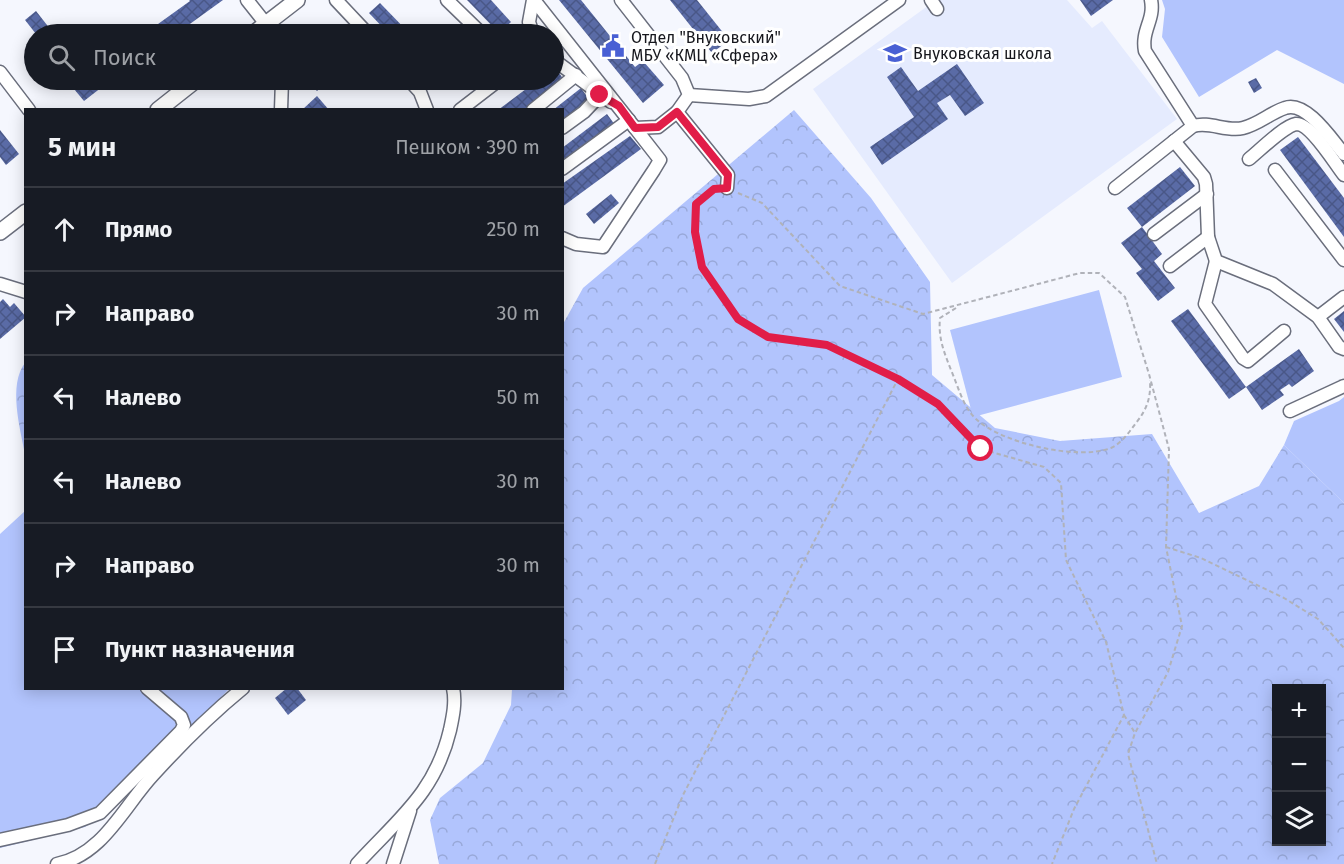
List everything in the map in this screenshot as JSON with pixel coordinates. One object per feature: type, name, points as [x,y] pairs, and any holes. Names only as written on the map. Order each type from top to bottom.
[{"type":"main road","points":[[267,24],[297,0]]},
{"type":"main road","points":[[161,108],[183,90]]},
{"type":"main road","points":[[0,232],[24,214]]},
{"type":"street","points":[[247,0],[256,24]]},
{"type":"street","points":[[336,0],[359,24]]},
{"type":"street","points":[[447,0],[472,24]]},
{"type":"street","points":[[530,24],[533,0]]},
{"type":"street","points":[[533,0],[552,24]]},
{"type":"street","points":[[621,0],[682,78],[689,95]]},
{"type":"street","points":[[689,95],[750,99],[766,96],[899,0]]},
{"type":"street","points":[[1150,0],[1153,11],[1143,38],[1145,51],[1192,126]]},
{"type":"street","points":[[564,38],[660,160],[603,247],[576,244],[564,239]]},
{"type":"street","points":[[564,67],[600,95],[619,106]]},
{"type":"street","points":[[0,72],[27,108]]},
{"type":"street","points":[[564,85],[576,75]]},
{"type":"street","points":[[281,108],[282,90]]},
{"type":"street","points":[[418,90],[426,108]]},
{"type":"street","points":[[463,108],[486,90]]},
{"type":"street","points":[[535,108],[558,90]]},
{"type":"street","points":[[564,127],[585,112],[600,95]]},
{"type":"street","points":[[564,168],[632,124],[658,127],[677,112],[689,95]]},
{"type":"street","points":[[1115,188],[1192,126],[1207,123],[1241,128],[1262,122],[1287,107],[1297,107],[1308,112],[1344,154]]},
{"type":"street","points":[[677,112],[728,175],[727,188]]},
{"type":"street","points":[[1250,159],[1296,124],[1305,127],[1317,138],[1344,176]]},
{"type":"street","points":[[1174,141],[1204,177],[1207,194],[1208,237],[1216,261],[1205,304],[1243,358],[1248,361],[1284,331]]},
{"type":"street","points":[[1275,170],[1344,260]]},
{"type":"street","points":[[1154,234],[1207,194]]},
{"type":"street","points":[[1170,266],[1208,237]]},
{"type":"street","points":[[1216,261],[1273,284],[1318,317],[1339,347],[1344,349]]},
{"type":"street","points":[[0,284],[24,291]]},
{"type":"street","points":[[1318,317],[1344,297]]},
{"type":"street","points":[[1290,411],[1343,388]]},
{"type":"street","points":[[0,840],[68,825],[99,813],[143,771],[181,731],[184,724],[181,717],[149,690]]},
{"type":"street","points":[[57,864],[82,854],[101,840],[150,777],[217,709],[241,690]]},
{"type":"street","points":[[357,864],[412,808],[432,779],[445,749],[453,718],[453,690]]},
{"type":"street","points":[[393,864],[412,808]]},
{"type":"path","points":[[1135,733],[1124,716],[1106,642],[1066,560],[1061,483],[1044,467],[981,449],[938,404],[898,379],[827,345],[768,337],[738,319],[702,267],[695,232],[696,204],[714,189],[727,188],[762,203],[840,286],[923,314],[1080,273],[1099,273],[1125,297],[1169,449],[1166,547],[1182,626],[1168,672],[1135,733],[1128,754],[1157,864]]},
{"type":"path","points":[[958,306],[940,318],[938,334],[950,366],[965,403],[974,418],[990,431],[1008,438],[1072,451],[1094,452],[1112,447],[1123,440],[1148,404],[1151,394],[1149,374]]},
{"type":"path","points":[[655,864],[683,795],[898,379]]},
{"type":"path","points":[[1166,547],[1201,558],[1284,598],[1318,620],[1344,648]]},
{"type":"path","points":[[1052,864],[1074,809],[1124,716]]},
{"type":"shaded area","points":[[936,0],[1067,0],[1092,28],[1102,21],[1177,119],[952,283],[813,89]]},
{"type":"green space","points":[[1162,0],[1344,0],[1344,84],[1277,50],[1199,97],[1162,37],[1165,9]]},
{"type":"green space","points":[[794,110],[871,198],[930,282],[932,375],[995,428],[1060,441],[1152,434],[1199,513],[1259,486],[1284,445],[1344,503],[1344,864],[439,864],[430,820],[440,798],[483,763],[511,705],[512,690],[564,690],[564,322],[583,288]]},
{"type":"green space","points":[[1099,290],[1122,377],[973,417],[950,330]]},
{"type":"green space","points":[[24,365],[24,449],[16,395],[20,372]]},
{"type":"green space","points":[[1344,397],[1344,503],[1284,445],[1294,421]]},
{"type":"green space","points":[[24,512],[24,690],[228,690],[114,808],[85,827],[0,848],[0,534]]},
{"type":"building","points":[[223,0],[190,24],[158,24],[190,1]]},
{"type":"building","points":[[467,0],[491,0],[511,22],[490,24]]},
{"type":"building","points":[[559,0],[581,0],[635,67],[643,61],[664,85],[643,103]]},
{"type":"building","points":[[670,0],[697,0],[729,40],[712,53]]},
{"type":"building","points":[[1080,0],[1113,0],[1091,16]]},
{"type":"building","points":[[380,3],[400,24],[379,24],[369,13]]},
{"type":"building","points":[[36,11],[46,24],[28,24],[25,20]]},
{"type":"building","points":[[957,64],[984,103],[965,116],[950,95],[937,103],[948,119],[882,165],[870,147],[914,117],[887,77],[901,67],[918,91]]},
{"type":"building","points":[[1256,78],[1262,88],[1254,93],[1248,82]]},
{"type":"building","points":[[581,88],[590,101],[564,120],[564,108],[556,108]]},
{"type":"building","points":[[75,90],[98,90],[84,101]]},
{"type":"building","points":[[525,90],[551,90],[528,108],[501,108]]},
{"type":"building","points":[[317,96],[327,108],[304,108]]},
{"type":"building","points":[[607,114],[615,125],[564,163],[564,146]]},
{"type":"building","points":[[0,130],[19,154],[6,165],[0,157]]},
{"type":"building","points":[[630,136],[641,149],[564,206],[564,183]]},
{"type":"building","points":[[1298,137],[1344,198],[1344,237],[1280,150]]},
{"type":"building","points":[[1180,167],[1195,186],[1142,227],[1127,208]]},
{"type":"building","points":[[611,194],[619,203],[594,224],[586,214]]},
{"type":"building","points":[[1142,227],[1162,254],[1154,261],[1175,288],[1158,301],[1136,273],[1142,269],[1121,243]]},
{"type":"building","points":[[3,299],[10,307],[14,303],[24,315],[24,319],[0,339],[0,302]]},
{"type":"building","points":[[1188,309],[1246,387],[1229,399],[1171,321]]},
{"type":"building","points":[[1344,311],[1344,332],[1334,319]]},
{"type":"building","points":[[1299,349],[1314,371],[1292,387],[1289,384],[1280,390],[1284,395],[1262,410],[1246,387]]},
{"type":"building","points":[[285,690],[298,690],[306,700],[288,715],[275,698]]},
{"type":"place","name":"Отдел \"Внуковский\" МБУ «КМЦ «Сфера»","points":[[613,46]]},
{"type":"place","name":"Внуковская школа","points":[[895,53]]},
{"type":"route","points":[[600,95],[619,106],[635,128],[658,127],[677,112],[728,175],[727,188],[714,189],[696,204],[695,232],[702,267],[738,319],[768,337],[827,345],[898,379],[938,404],[981,449]]}]
